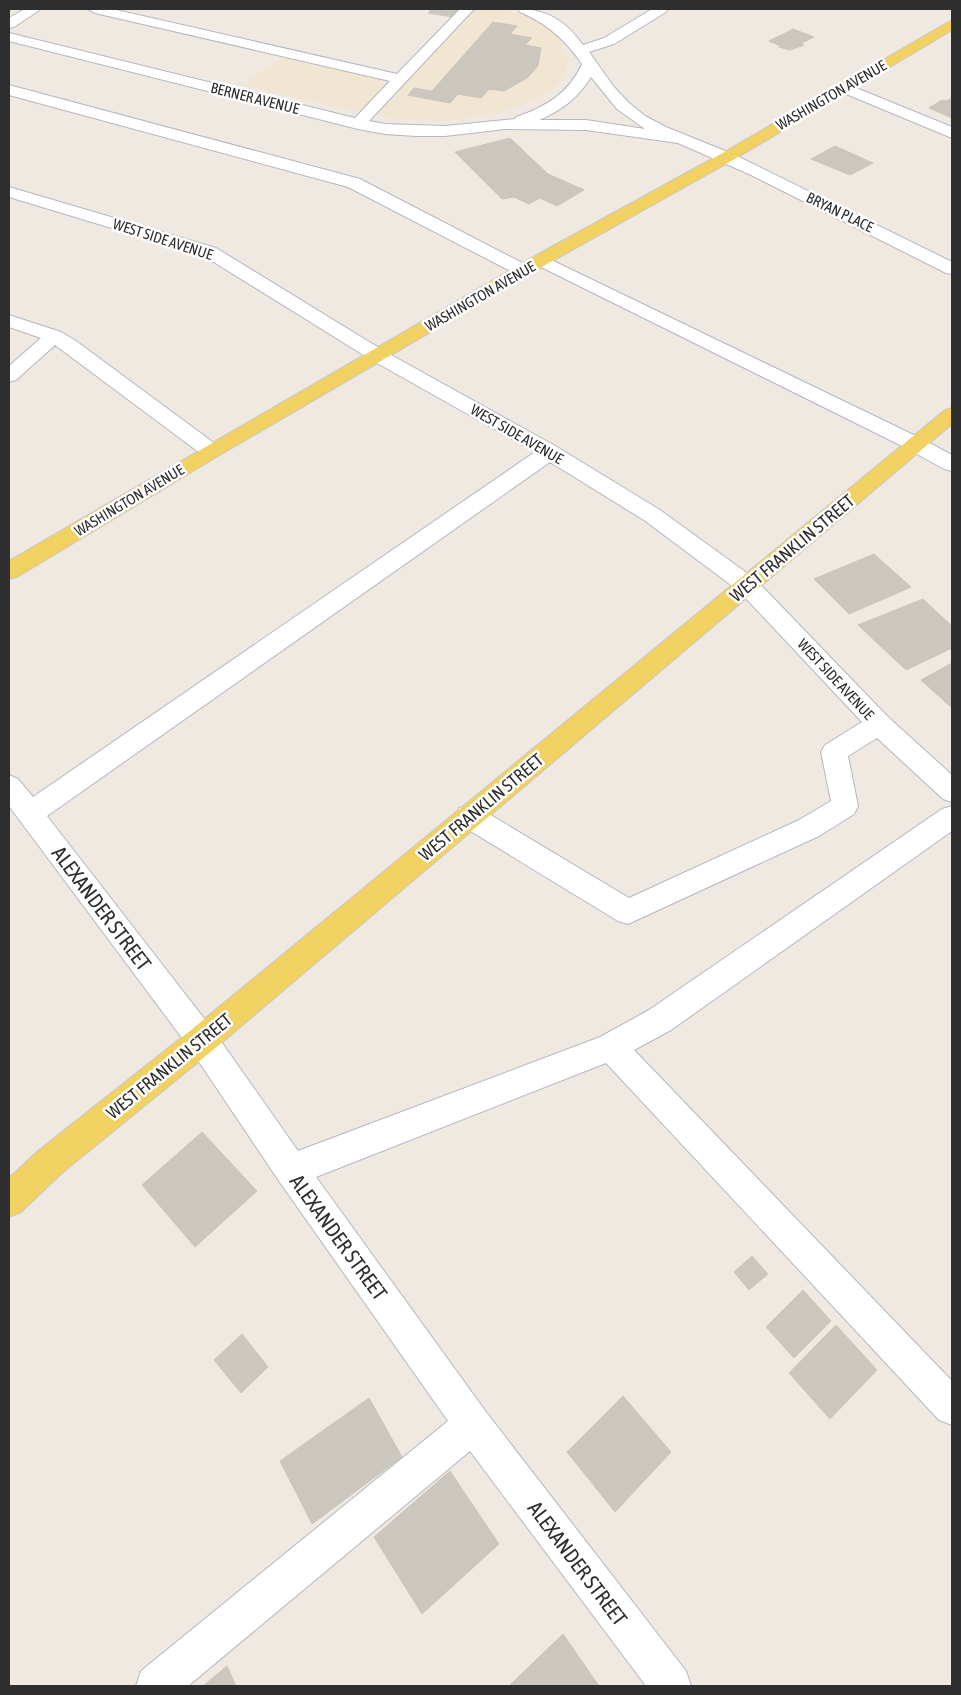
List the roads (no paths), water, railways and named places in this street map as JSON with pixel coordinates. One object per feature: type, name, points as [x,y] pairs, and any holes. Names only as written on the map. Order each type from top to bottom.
[{"type":"main road","name":"WASHINGTON AVENUE","points":[[9,571],[211,451],[541,260],[727,157],[952,24]]},
{"type":"main road","name":"WEST FRANKLIN STREET","points":[[9,1200],[50,1162],[202,1040],[952,414]]},
{"type":"street","points":[[9,24],[34,9]]},
{"type":"street","points":[[95,9],[400,79]]},
{"type":"street","points":[[358,124],[467,9]]},
{"type":"street","points":[[525,9],[558,26],[570,36],[617,102],[659,130],[683,139]]},
{"type":"street","points":[[581,50],[609,41],[661,9]]},
{"type":"street","name":"BERNER AVENUE","points":[[9,37],[358,124],[385,129],[445,131],[505,124],[586,125],[683,139]]},
{"type":"street","name":"BERNER AVENUE","points":[[505,124],[532,117],[566,98],[579,87],[590,63]]},
{"type":"street","points":[[844,88],[952,134]]},
{"type":"street","points":[[9,90],[354,184],[524,271]]},
{"type":"street","points":[[565,125],[566,98]]},
{"type":"street","name":"BRYAN PLACE","points":[[683,139],[727,157],[952,269]]},
{"type":"street","name":"WEST SIDE AVENUE","points":[[9,192],[23,203],[210,252],[378,356],[550,452],[652,515],[747,585],[879,724],[952,791]]},
{"type":"street","points":[[541,260],[952,464]]},
{"type":"street","points":[[9,321],[54,336],[69,345],[211,451]]},
{"type":"street","points":[[9,376],[54,336]]},
{"type":"street","points":[[30,813],[550,452]]},
{"type":"street","points":[[469,816],[628,912],[809,828],[845,806],[834,752],[879,724]]},
{"type":"street","name":"ALEXANDER STREET","points":[[9,786],[202,1040],[291,1170],[474,1425],[671,1686]]},
{"type":"street","points":[[291,1170],[611,1047],[660,1020],[952,817]]},
{"type":"street","points":[[611,1047],[952,1408]]},
{"type":"street","points":[[156,1686],[474,1425]]}]
